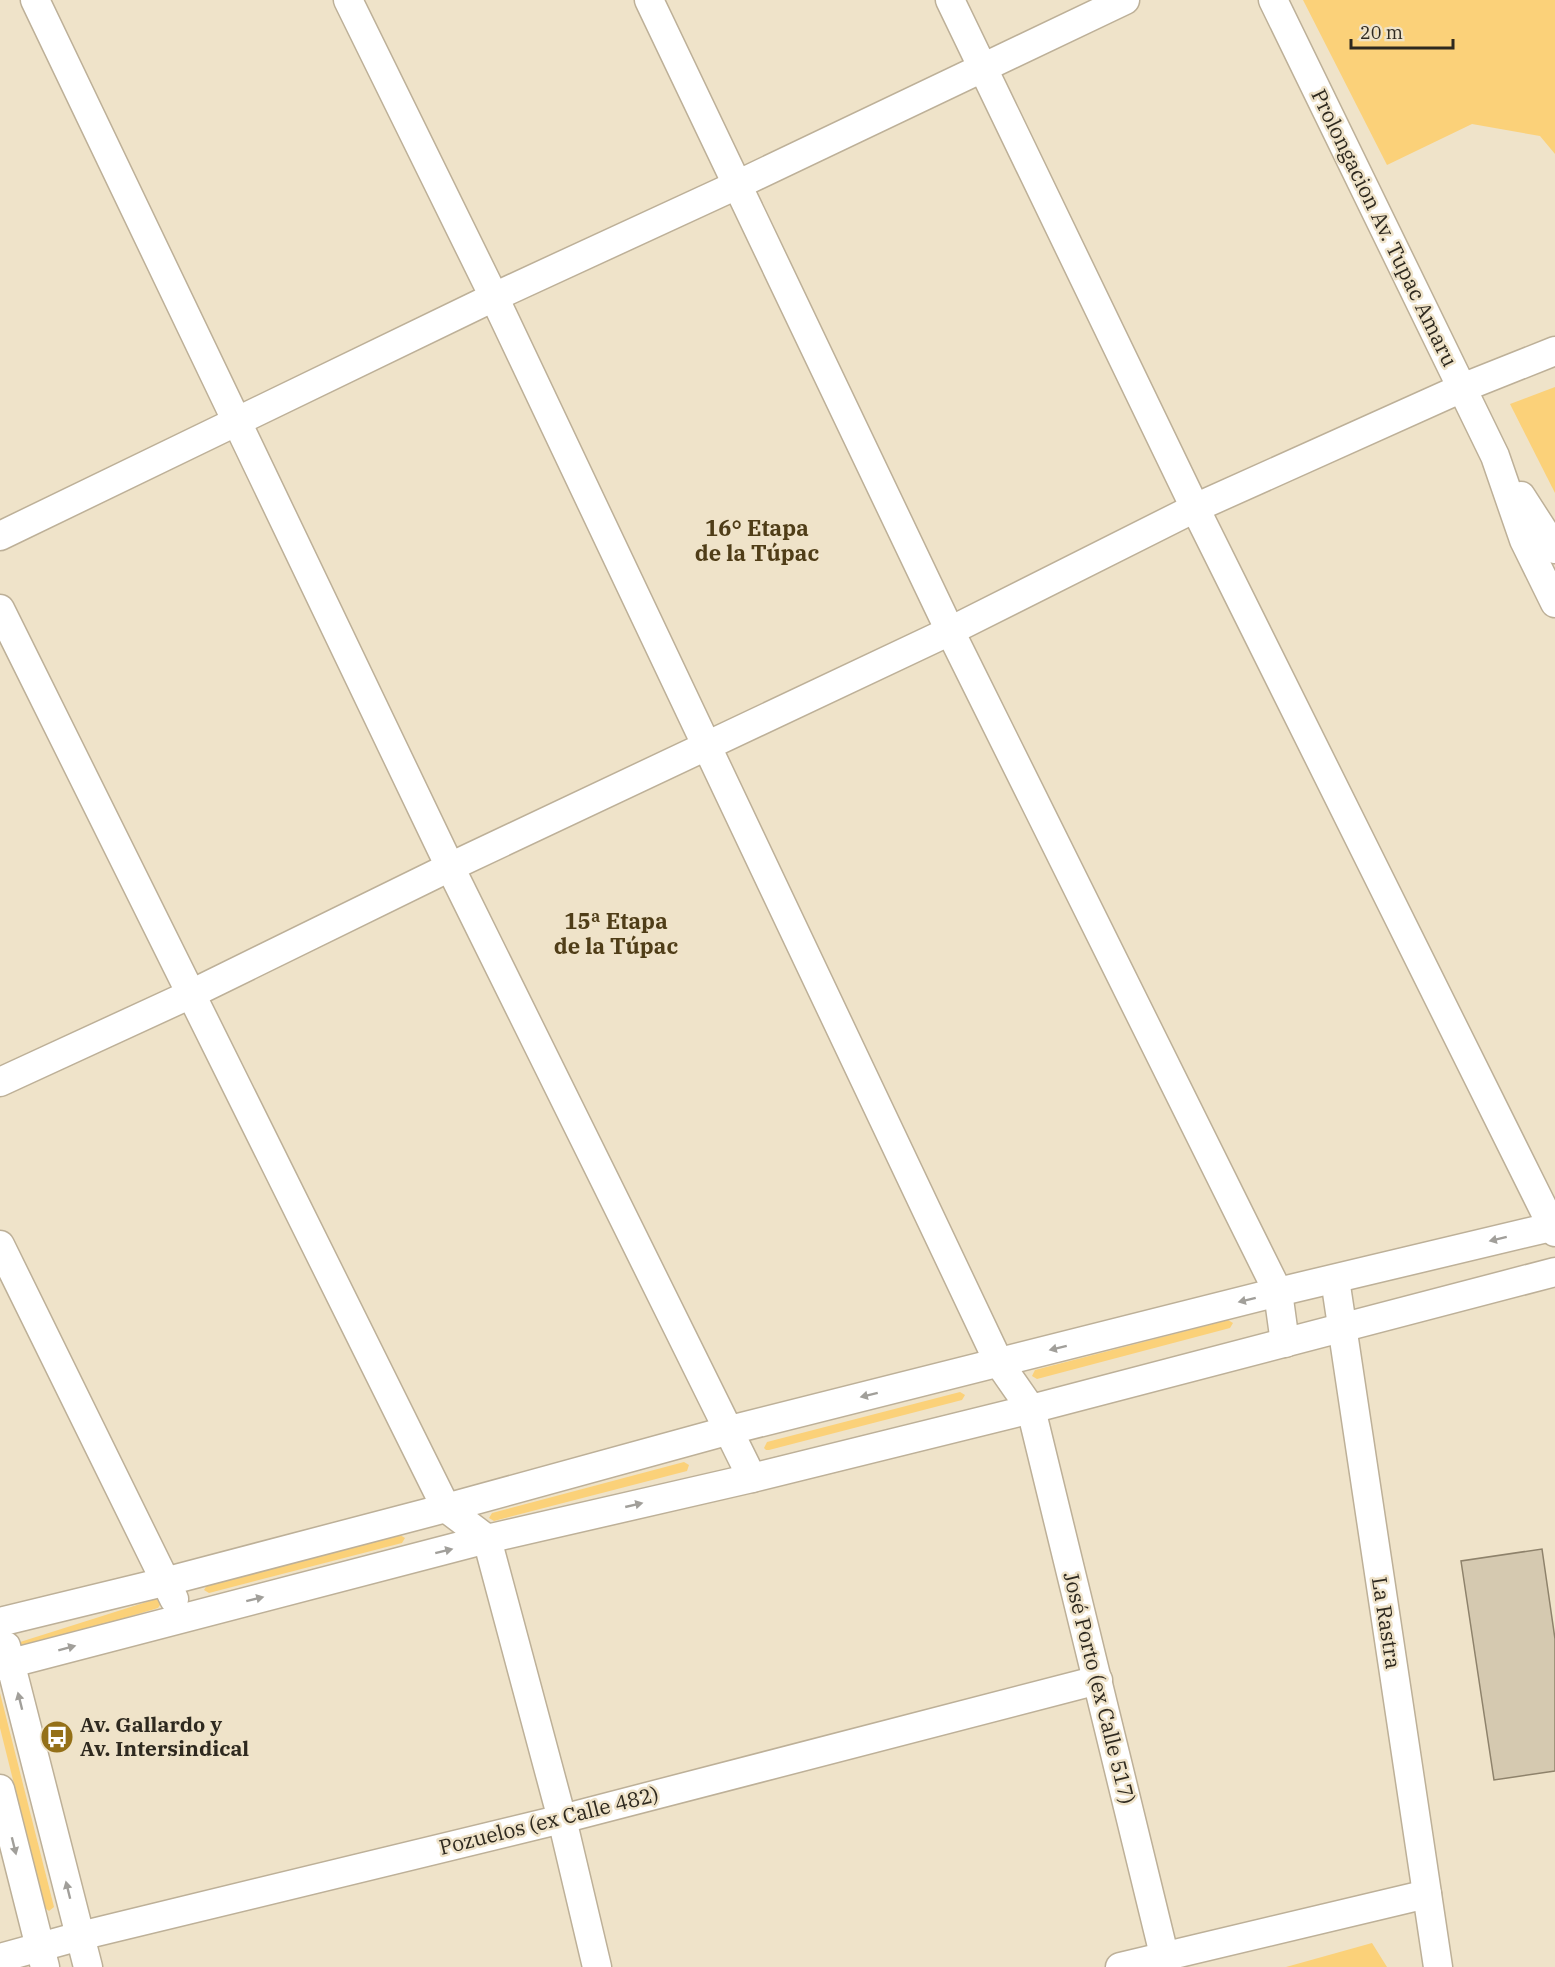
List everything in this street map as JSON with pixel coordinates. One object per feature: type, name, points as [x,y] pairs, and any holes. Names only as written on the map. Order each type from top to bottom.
[{"type":"street","points":[[36,0],[450,867],[752,1478]]},
{"type":"street","points":[[348,0],[494,297],[999,1363],[1031,1409]]},
{"type":"street","points":[[649,0],[739,184],[950,631],[1278,1292],[1284,1343]]},
{"type":"street","points":[[87,1967],[5,1664],[0,1623],[446,1508],[730,1430],[1278,1292],[1554,1228],[1195,508],[950,0]]},
{"type":"street","points":[[0,536],[494,297],[739,184],[1125,0]]},
{"type":"street","name":"Prolongacion Av. Tupac Amaru","points":[[1273,0],[1495,456],[1524,540],[1555,603]]},
{"type":"street","points":[[0,1082],[191,994],[450,867],[950,631],[1195,508],[1462,388],[1555,351]]},
{"type":"street","name":"Prolongacion Av. Tupac Amaru","points":[[1495,456],[1555,549]]},
{"type":"street","points":[[0,609],[446,1508],[487,1539],[562,1819],[597,1967]]},
{"type":"street","points":[[0,1245],[164,1582],[185,1617]]},
{"type":"street","points":[[5,1664],[487,1539],[752,1478],[1031,1409],[1555,1272]]},
{"type":"street","name":"La Rastra","points":[[1335,1279],[1438,1967]]},
{"type":"street","name":"José Porto (ex Calle 517)","points":[[1031,1409],[1166,1961]]},
{"type":"street","name":"Pozuelos (ex Calle 482)","points":[[0,1958],[43,1957],[80,1936],[562,1819],[1098,1680]]},
{"type":"street","points":[[0,1789],[43,1957]]},
{"type":"street","points":[[1120,1967],[1166,1961],[1427,1894]]},
{"type":"shaded area","points":[[1303,0],[1555,0],[1555,154],[1540,136],[1472,124],[1387,165]]},
{"type":"shaded area","points":[[1555,387],[1555,493],[1510,404]]},
{"type":"shaded area","points":[[1228,1320],[1233,1323],[1230,1328],[1037,1379],[1032,1376],[1035,1370]]},
{"type":"shaded area","points":[[960,1392],[965,1395],[962,1400],[769,1450],[764,1448],[767,1442]]},
{"type":"shaded area","points":[[684,1462],[689,1465],[687,1471],[494,1521],[489,1518],[492,1513]]},
{"type":"shaded area","points":[[400,1535],[405,1538],[402,1543],[209,1593],[204,1590],[207,1585]]},
{"type":"shaded area","points":[[156,1599],[162,1602],[158,1608],[22,1649],[17,1643]]},
{"type":"shaded area","points":[[0,1693],[54,1907],[49,1911],[45,1908],[0,1728]]},
{"type":"shaded area","points":[[1372,1943],[1387,1967],[1286,1967]]},
{"type":"building","points":[[1542,1549],[1555,1639],[1555,1771],[1494,1780],[1461,1561]]},
{"type":"place","name":"Av. Gallardo y Av. Intersindical","points":[[57,1737]]},
{"type":"district","name":"16° Etapa de la Túpac","points":[[757,540]]},
{"type":"district","name":"15ª Etapa de la Túpac","points":[[616,934]]}]
